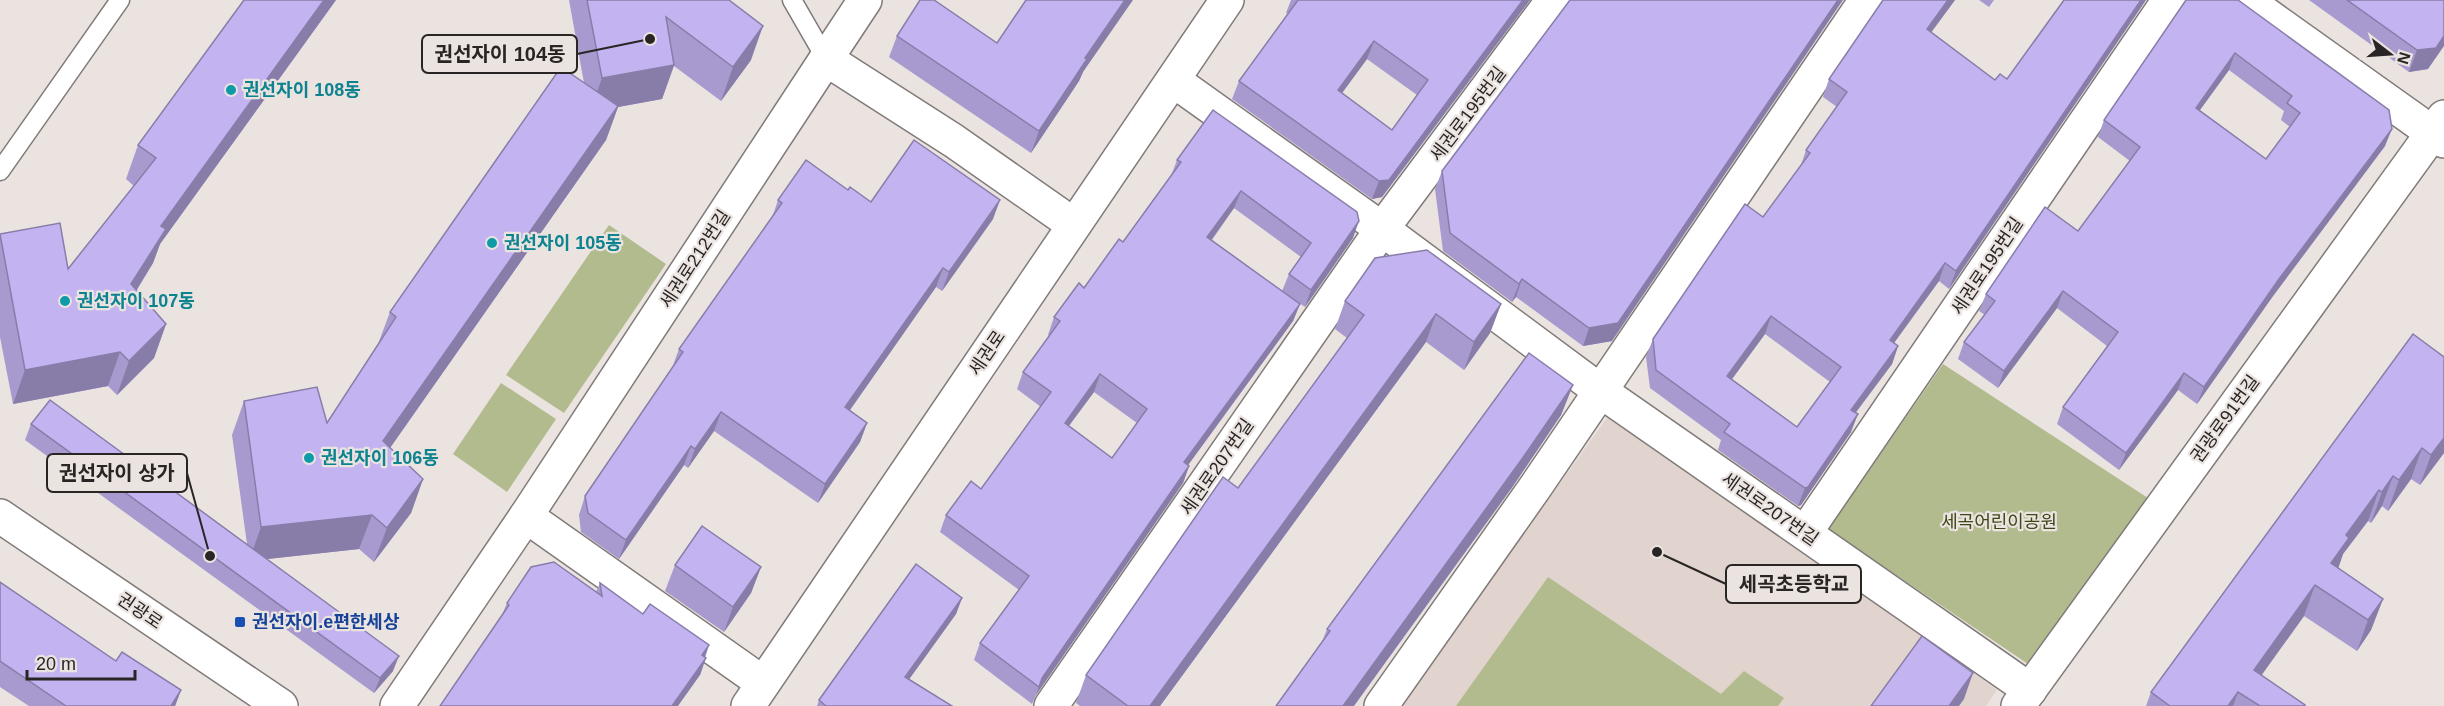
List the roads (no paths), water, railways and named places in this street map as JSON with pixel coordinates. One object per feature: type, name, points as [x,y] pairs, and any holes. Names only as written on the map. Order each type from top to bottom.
[{"type":"street","name":"세권로212번길","points":[[397,706],[526,516],[865,0]]},
{"type":"street","name":"세권로","points":[[756,699],[1227,0]]},
{"type":"street","name":"세권로195번길","points":[[1382,229],[1553,0]]},
{"type":"street","points":[[1381,706],[1536,486],[1599,390],[1866,0]]},
{"type":"street","name":"세권로195번길","points":[[1805,533],[2169,0]]},
{"type":"street","points":[[2246,0],[2440,130]]},
{"type":"street","points":[[826,59],[954,141],[1074,225]]},
{"type":"street","name":"세권로207번길","points":[[1173,80],[1382,229],[1599,390],[1805,533],[2024,698]]},
{"type":"street","name":"권광로91번길","points":[[2024,698],[2440,130]]},
{"type":"street","name":"세권로207번길","points":[[1051,706],[1382,229]]},
{"type":"street","name":"권광로","points":[[0,516],[280,706]]},
{"type":"street","points":[[526,516],[756,699]]},
{"type":"lane","points":[[0,171],[120,0]]},
{"type":"lane","points":[[792,0],[826,59]]},
{"type":"place","name":"권선자이 104동","points":[[650,39]]},
{"type":"place","name":"권선자이 108동","points":[[231,90]]},
{"type":"place","name":"권선자이 105동","points":[[492,243]]},
{"type":"place","name":"권선자이 107동","points":[[65,301]]},
{"type":"place","name":"권선자이 106동","points":[[309,458]]},
{"type":"place","name":"세곡초등학교","points":[[1657,552]]},
{"type":"place","name":"권선자이 상가","points":[[210,556]]},
{"type":"place","name":"권선자이.e편한세상","points":[[240,622]]},
{"type":"park label","name":"세곡어린이공원","points":[[1999,522]]}]
